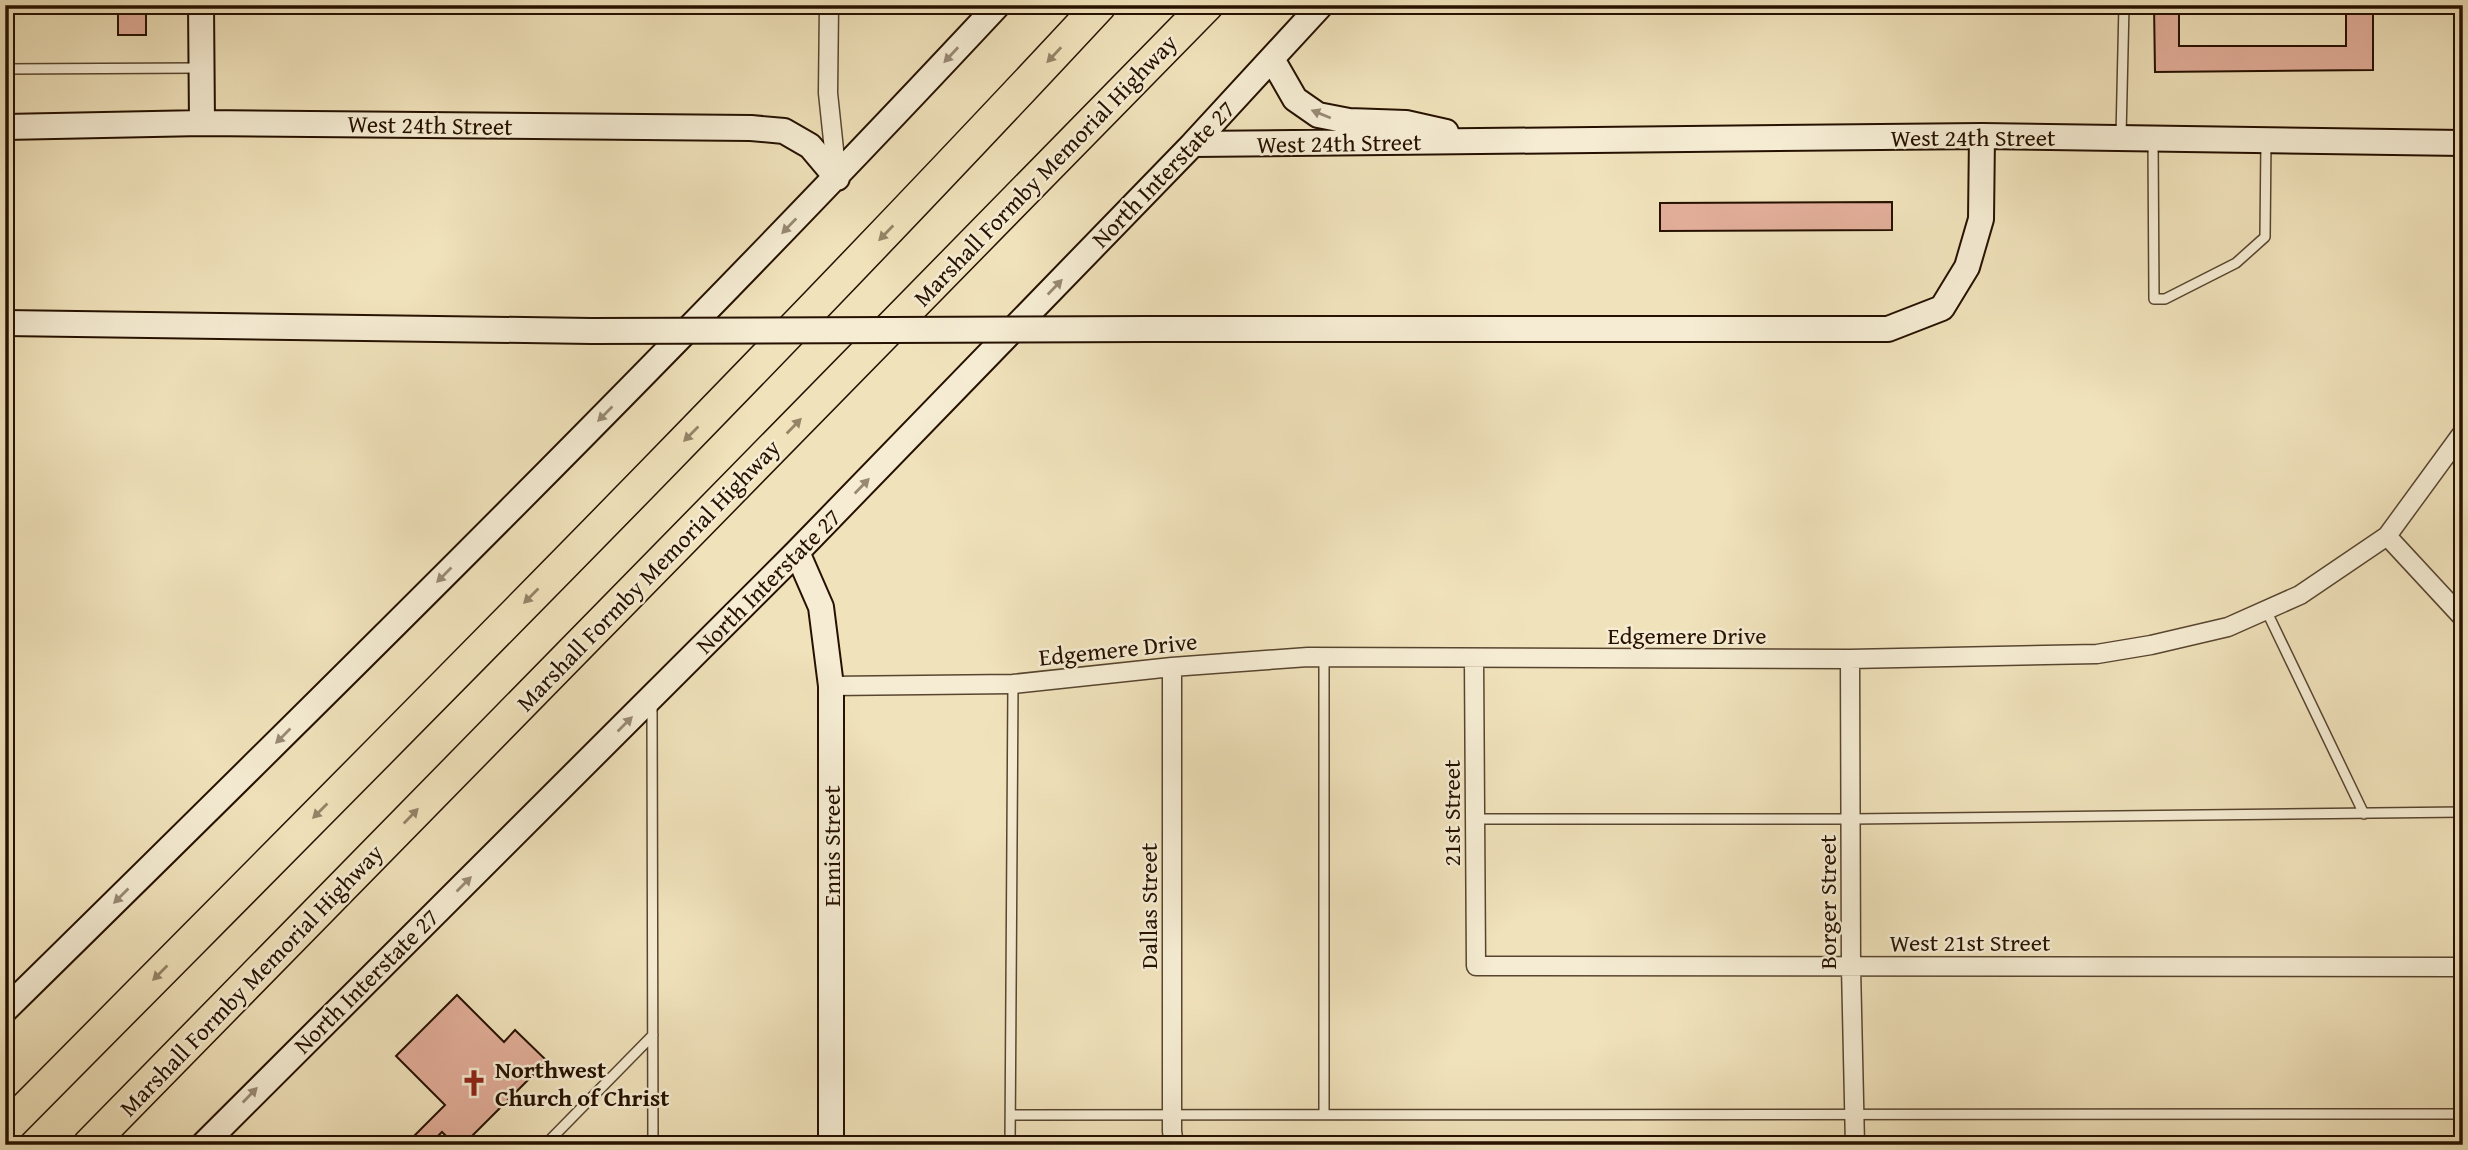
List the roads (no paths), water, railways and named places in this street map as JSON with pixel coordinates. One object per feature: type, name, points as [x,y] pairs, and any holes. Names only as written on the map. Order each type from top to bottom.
[{"type":"highway","points":[[5,1129],[739,386],[934,184],[1100,5]]},
{"type":"highway","name":"Marshall Formby Memorial Highway","points":[[89,1145],[1207,5]]},
{"type":"highway","points":[[5,1106],[104,1029]]},
{"type":"main road","points":[[201,5],[202,123]]},
{"type":"main road","points":[[5,1010],[280,740],[837,178],[998,5]]},
{"type":"main road","name":"North Interstate 27","points":[[203,1145],[797,552],[1194,144],[1321,5]]},
{"type":"main road","name":"West 24th Street","points":[[1272,59],[1295,99],[1318,114],[1349,121],[1406,123],[1484,141]]},
{"type":"main road","name":"West 24th Street","points":[[5,127],[202,123],[751,128],[785,131],[810,146],[837,178]]},
{"type":"main road","points":[[5,323],[592,331],[1888,329],[1942,308],[1967,267],[1982,219],[1982,136]]},
{"type":"main road","name":"West 24th Street","points":[[1194,144],[1982,136],[2463,143]]},
{"type":"main road","name":"Ennis Street","points":[[797,552],[821,607],[831,686],[831,1145]]},
{"type":"street","points":[[829,5],[828,93],[837,178]]},
{"type":"street","name":"Edgemere Drive","points":[[831,686],[1013,684],[1172,667],[1324,657],[1850,659],[2097,654],[2228,627],[2300,596],[2388,536],[2462,434]]},
{"type":"street","points":[[2388,536],[2463,618]]},
{"type":"street","name":"21st Street","points":[[1474,659],[1476,966]]},
{"type":"street","name":"Borger Street","points":[[1850,659],[1851,967],[1855,1145]]},
{"type":"street","name":"Dallas Street","points":[[1172,667],[1174,1145]]},
{"type":"street","name":"West 21st Street","points":[[1476,966],[2463,967]]},
{"type":"lane","points":[[2121,138],[2124,5]]},
{"type":"lane","points":[[5,69],[202,68]]},
{"type":"lane","points":[[2153,139],[2154,299],[2165,299],[2236,263],[2265,237],[2266,140]]},
{"type":"lane","points":[[2266,610],[2364,814]]},
{"type":"lane","points":[[1324,657],[1324,1114]]},
{"type":"lane","points":[[1010,1145],[1013,684]]},
{"type":"lane","points":[[652,697],[653,1145]]},
{"type":"lane","points":[[1476,819],[1851,819],[2463,813]]},
{"type":"lane","points":[[545,1145],[653,1035]]},
{"type":"lane","points":[[1010,1115],[2463,1114]]},
{"type":"place","name":"Northwest Church of Christ","points":[[474,1083]]}]
